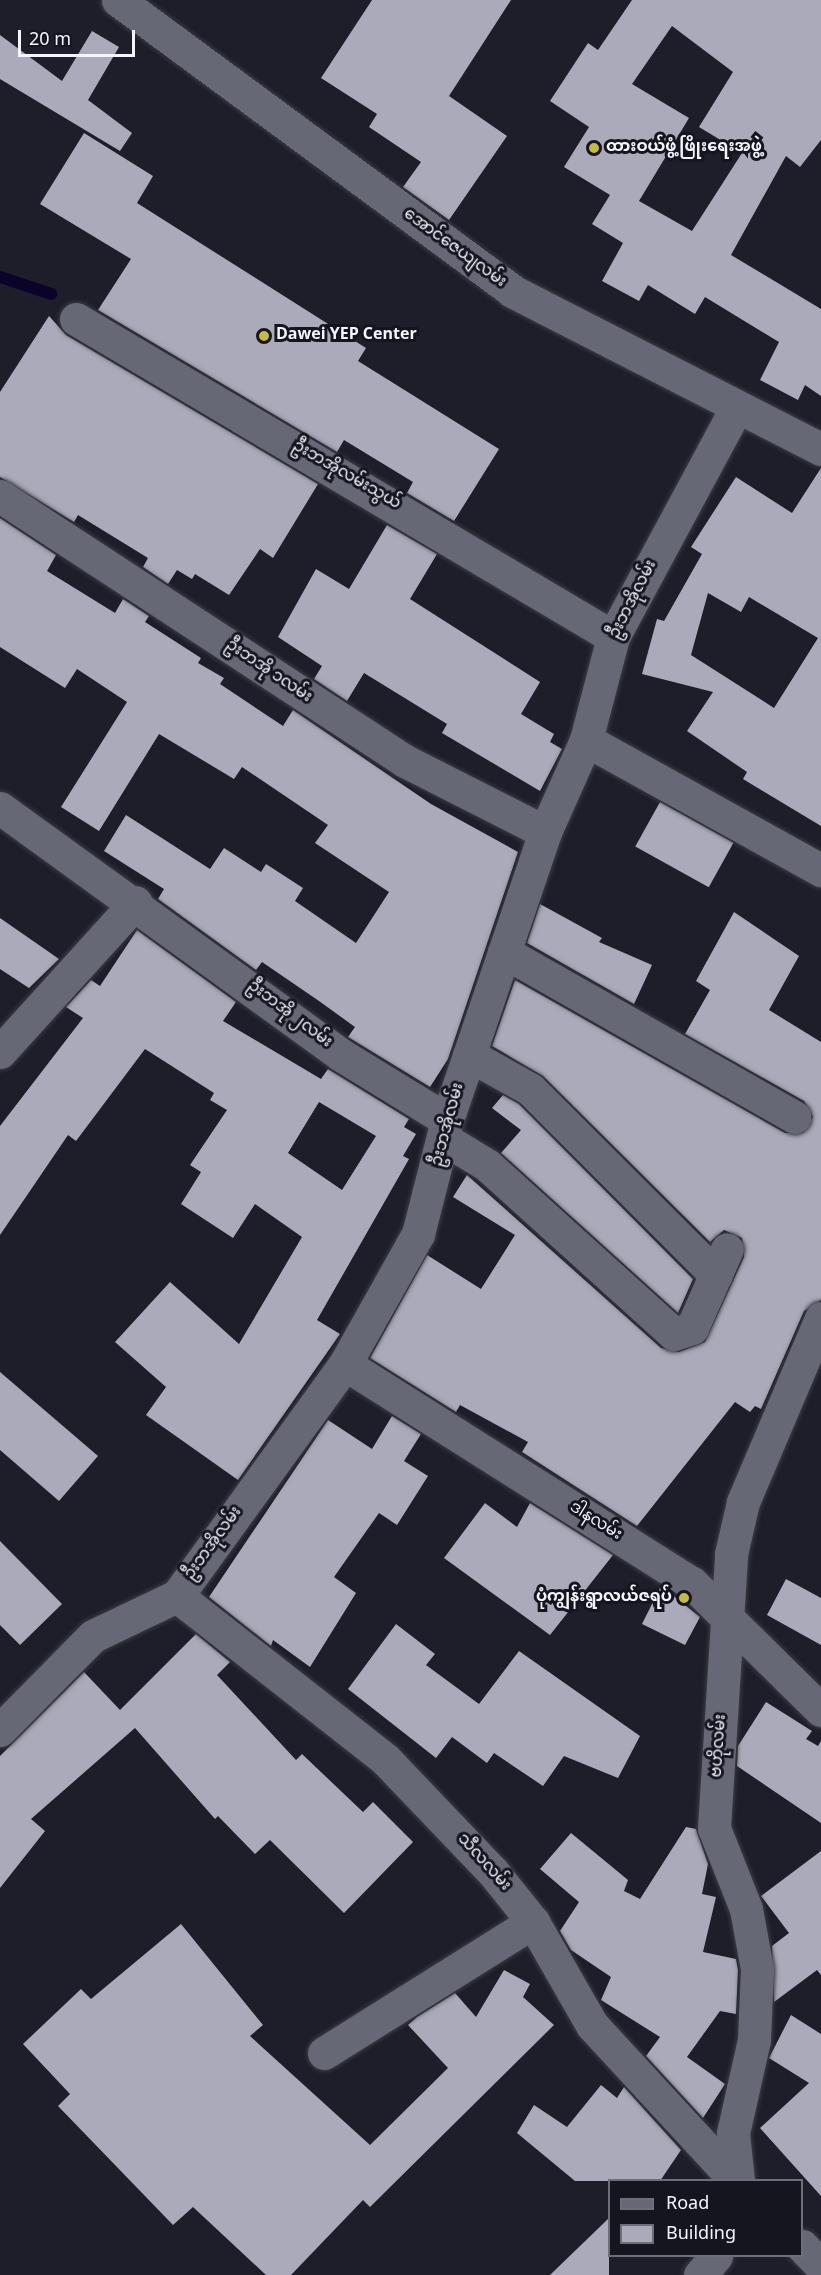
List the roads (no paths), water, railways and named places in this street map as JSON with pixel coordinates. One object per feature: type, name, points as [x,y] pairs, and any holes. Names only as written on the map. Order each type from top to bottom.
[{"type":"street","name":"အောင်ဇေယျလမ်း","points":[[118,0],[512,291],[736,409],[821,449]]},
{"type":"street","name":"ဦးဘအိုလမ်းသွယ်","points":[[76,319],[613,637]]},
{"type":"street","name":"ဦးဘအိုလမ်း","points":[[0,1731],[93,1636],[177,1596],[345,1364],[418,1234],[469,1055],[545,832],[586,740],[613,637],[736,409]]},
{"type":"street","name":"ဦးဘအို ၁လမ်း","points":[[0,496],[405,761],[545,832]]},
{"type":"street","points":[[586,740],[821,870]]},
{"type":"street","name":"ဦးဘအို ၂လမ်း","points":[[0,808],[136,902],[447,1130],[674,1334],[692,1328],[722,1262],[530,1089],[469,1055]]},
{"type":"street","points":[[0,1052],[136,902]]},
{"type":"street","points":[[504,952],[794,1117]]},
{"type":"street","name":"ဗဟိုလမ်း","points":[[737,2179],[733,2133],[754,2040],[757,1969],[746,1909],[714,1828],[731,1554],[743,1502],[821,1318]]},
{"type":"street","name":"ဒါနလမ်း","points":[[345,1364],[692,1583],[821,1710]]},
{"type":"street","name":"သီလလမ်း","points":[[177,1596],[385,1759],[493,1872],[532,1922],[592,2025],[735,2179]]},
{"type":"street","points":[[324,2053],[532,1922]]},
{"type":"street","points":[[803,2248],[821,2265]]},
{"type":"street","points":[[700,2275],[715,2257]]},
{"type":"waterway","points":[[0,277],[51,294]]},
{"type":"place","name":"ထားဝယ်ဖွံ့ဖြိုးရေးအဖွဲ့","points":[[594,148]]},
{"type":"place","name":"Dawei YEP Center","points":[[264,336]]},
{"type":"place","name":"ပုံကျွန်းရွာလယ်ဇရပ်","points":[[684,1598]]}]
